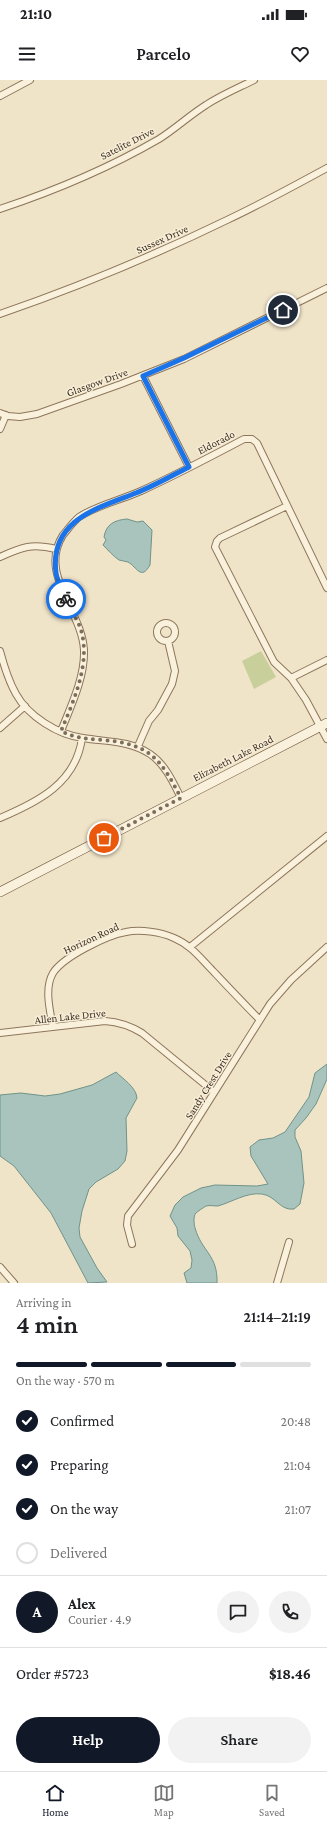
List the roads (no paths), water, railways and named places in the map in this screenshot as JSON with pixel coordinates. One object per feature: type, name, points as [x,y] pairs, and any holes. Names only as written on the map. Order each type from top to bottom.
[{"type":"street","points":[[0,96],[30,80]]},
{"type":"street","name":"Satelite Drive","points":[[0,209],[78,178],[130,154],[160,138],[212,102],[254,80]]},
{"type":"street","name":"Sussex Drive","points":[[0,314],[42,300],[229,220],[327,168]]},
{"type":"street","name":"Glasgow Drive","points":[[3,414],[20,417],[37,414],[143,376],[184,358],[327,288]]},
{"type":"street","points":[[143,376],[189,467]]},
{"type":"street","points":[[0,429],[3,414]]},
{"type":"street","name":"Eldorado","points":[[56,549],[68,529],[80,517],[93,510],[139,492],[244,439],[253,436],[287,506]]},
{"type":"street","points":[[327,588],[287,506],[220,538],[217,541],[216,547],[274,662],[291,678],[324,725],[327,739]]},
{"type":"street","points":[[0,557],[28,546],[56,549],[56,574],[80,627],[84,651],[83,666],[80,677],[61,731]]},
{"type":"street","points":[[138,746],[149,721],[158,710],[172,684],[175,671],[168,641]]},
{"type":"street","points":[[0,651],[7,676],[16,695],[25,706],[45,723],[61,731],[82,738],[138,746],[152,754],[163,766],[181,798]]},
{"type":"street","points":[[291,678],[327,660]]},
{"type":"street","points":[[0,728],[25,706]]},
{"type":"street","name":"Elizabeth Lake Road","points":[[0,892],[324,725]]},
{"type":"street","points":[[0,818],[33,802],[62,782],[70,773],[78,759],[82,738]]},
{"type":"street","points":[[190,947],[327,836]]},
{"type":"street","name":"Horizon Road","points":[[52,1027],[49,983],[53,974],[61,964],[73,955],[126,932],[150,932],[164,935],[175,938],[190,947],[260,1020]]},
{"type":"street","name":"Sandy Crest Drive","points":[[132,1244],[127,1225],[128,1216],[178,1150],[260,1020],[281,991],[327,947]]},
{"type":"street","name":"Allen Lake Drive","points":[[0,1033],[105,1021],[117,1022],[131,1026],[142,1033],[214,1092]]},
{"type":"street","points":[[277,1283],[289,1242]]},
{"type":"street","points":[[0,1267],[14,1283]]},
{"type":"water","points":[[127,519],[137,522],[143,521],[152,530],[150,565],[144,572],[139,571],[128,562],[119,560],[103,545],[106,540],[104,537],[105,533],[109,526],[119,520]]},
{"type":"water","points":[[327,1064],[327,1079],[316,1104],[295,1130],[295,1137],[301,1151],[304,1183],[300,1204],[294,1209],[289,1209],[281,1206],[267,1195],[251,1194],[218,1206],[206,1206],[199,1210],[194,1216],[195,1228],[215,1266],[217,1283],[187,1283],[184,1273],[191,1268],[192,1260],[190,1251],[178,1236],[177,1228],[170,1216],[175,1205],[183,1197],[201,1188],[215,1185],[257,1186],[268,1184],[251,1156],[250,1147],[259,1140],[273,1138],[285,1132],[309,1097],[315,1073]]},
{"type":"water","points":[[116,1072],[132,1087],[137,1098],[126,1118],[127,1151],[125,1161],[118,1169],[96,1182],[89,1189],[82,1211],[79,1228],[80,1237],[97,1268],[107,1282],[88,1283],[51,1213],[14,1166],[0,1156],[0,1095],[21,1093],[45,1096],[60,1094],[92,1085]]}]
